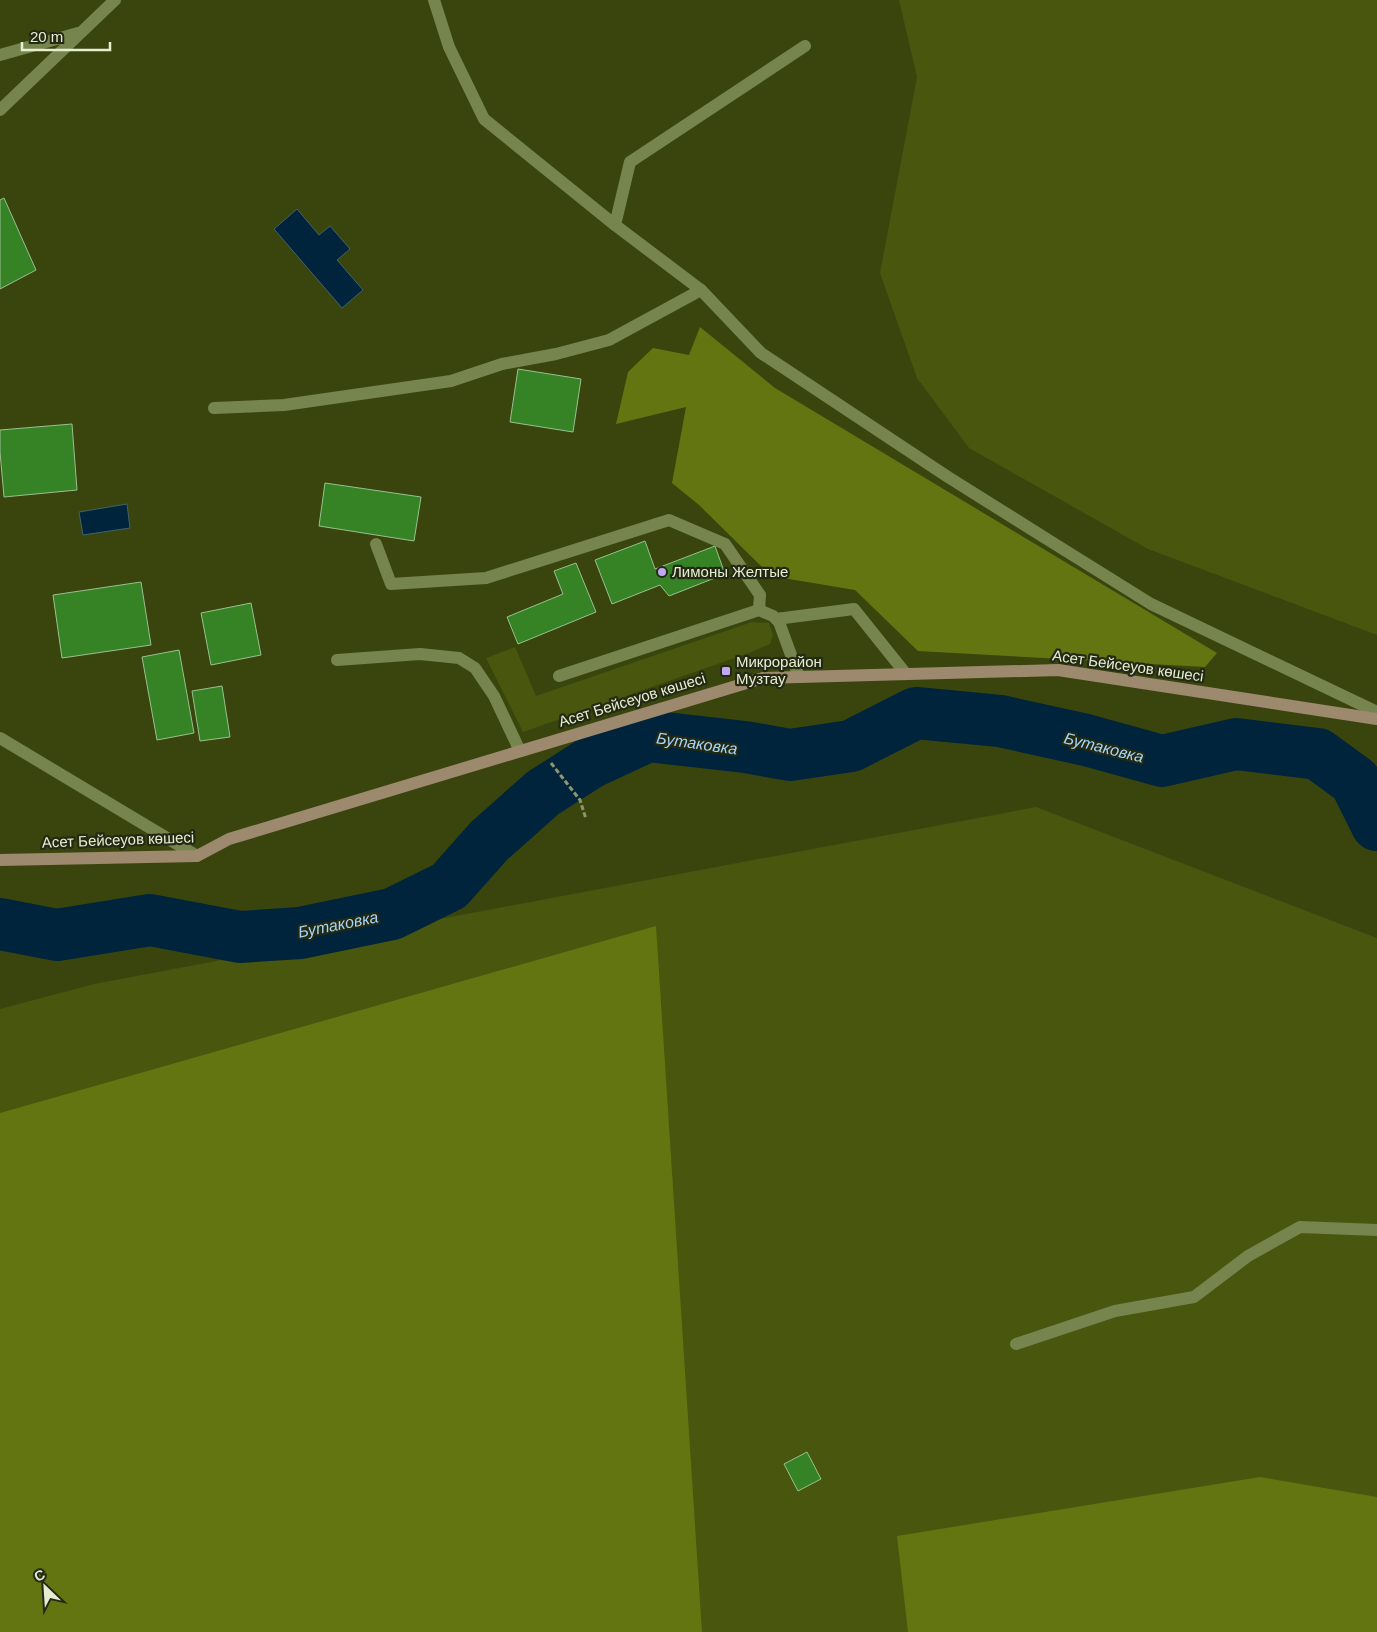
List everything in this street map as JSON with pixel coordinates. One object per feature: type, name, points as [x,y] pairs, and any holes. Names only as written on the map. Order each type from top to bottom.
[{"type":"street","points":[[0,110],[115,0]]},
{"type":"street","points":[[434,0],[449,47],[484,119],[615,225],[702,290],[761,353],[948,477],[1151,604],[1377,712]]},
{"type":"street","points":[[0,55],[80,33]]},
{"type":"street","points":[[615,225],[630,162],[805,46]]},
{"type":"street","points":[[214,408],[284,405],[451,381],[502,364],[556,354],[609,340],[702,290]]},
{"type":"street","points":[[376,544],[391,584],[486,578],[669,520],[725,544],[760,595],[759,610]]},
{"type":"street","points":[[776,619],[854,609],[906,674]]},
{"type":"street","points":[[559,676],[759,610],[773,616],[780,622],[799,677]]},
{"type":"street","points":[[337,660],[420,654],[458,658],[475,668],[494,696],[520,751]]},
{"type":"street","name":"Асет Бейсеуов көшесі","points":[[0,860],[198,856],[229,839],[764,678],[1058,670],[1377,718]]},
{"type":"street","points":[[0,738],[198,856]]},
{"type":"street","points":[[1016,1344],[1115,1311],[1194,1297],[1248,1256],[1300,1227],[1377,1230]]},
{"type":"path","points":[[552,765],[580,800],[586,819]]},
{"type":"green space","points":[[899,0],[1377,0],[1377,635],[1148,549],[969,448],[917,378],[880,273],[917,77]]},
{"type":"green space","points":[[700,327],[775,388],[1217,653],[1205,667],[918,651],[855,590],[771,576],[699,505],[672,483],[686,407],[616,424],[628,372],[653,348],[689,355]]},
{"type":"green space","points":[[752,622],[769,623],[773,635],[770,644],[523,732],[486,658],[515,647],[536,696]]},
{"type":"green space","points":[[1036,807],[1377,938],[1377,1632],[0,1632],[0,1009],[94,984]]},
{"type":"green space","points":[[656,926],[702,1632],[0,1632],[0,1113]]},
{"type":"green space","points":[[1260,1477],[1377,1497],[1377,1632],[908,1632],[897,1536]]},
{"type":"water","points":[[297,209],[319,235],[330,226],[350,249],[337,260],[363,290],[342,308],[274,229]]},
{"type":"water","points":[[127,504],[130,528],[83,535],[79,512]]},
{"type":"building","points":[[4,198],[36,270],[0,289],[0,200]]},
{"type":"building","points":[[518,369],[581,379],[573,432],[510,422]]},
{"type":"building","points":[[72,424],[77,490],[4,497],[0,430]]},
{"type":"building","points":[[325,483],[421,497],[414,541],[319,526]]},
{"type":"building","name":"Лимоны Желтые","points":[[645,541],[655,569],[715,546],[725,574],[669,596],[660,585],[612,604],[595,560]]},
{"type":"building","points":[[576,563],[596,612],[518,644],[507,617],[563,594],[554,571]]},
{"type":"building","points":[[141,582],[151,645],[62,658],[53,595]]},
{"type":"building","points":[[251,603],[261,655],[211,665],[201,613]]},
{"type":"building","points":[[179,650],[194,733],[157,740],[142,657]]},
{"type":"building","points":[[222,686],[230,737],[200,741],[192,691]]},
{"type":"building","points":[[807,1452],[821,1479],[798,1491],[784,1464]]},
{"type":"waterway","name":"Бутаковка","points":[[0,924],[57,935],[150,920],[240,937],[300,933],[392,914],[449,886],[489,841],[543,793],[590,763],[648,736],[745,747],[790,755],[851,746],[916,713],[1000,721],[1086,740],[1162,761],[1236,744],[1318,754],[1355,781],[1377,825]]},
{"type":"place","name":"Лимоны Желтые","points":[[662,572]]},
{"type":"place","name":"Микрорайон Музтау","points":[[726,671]]}]
